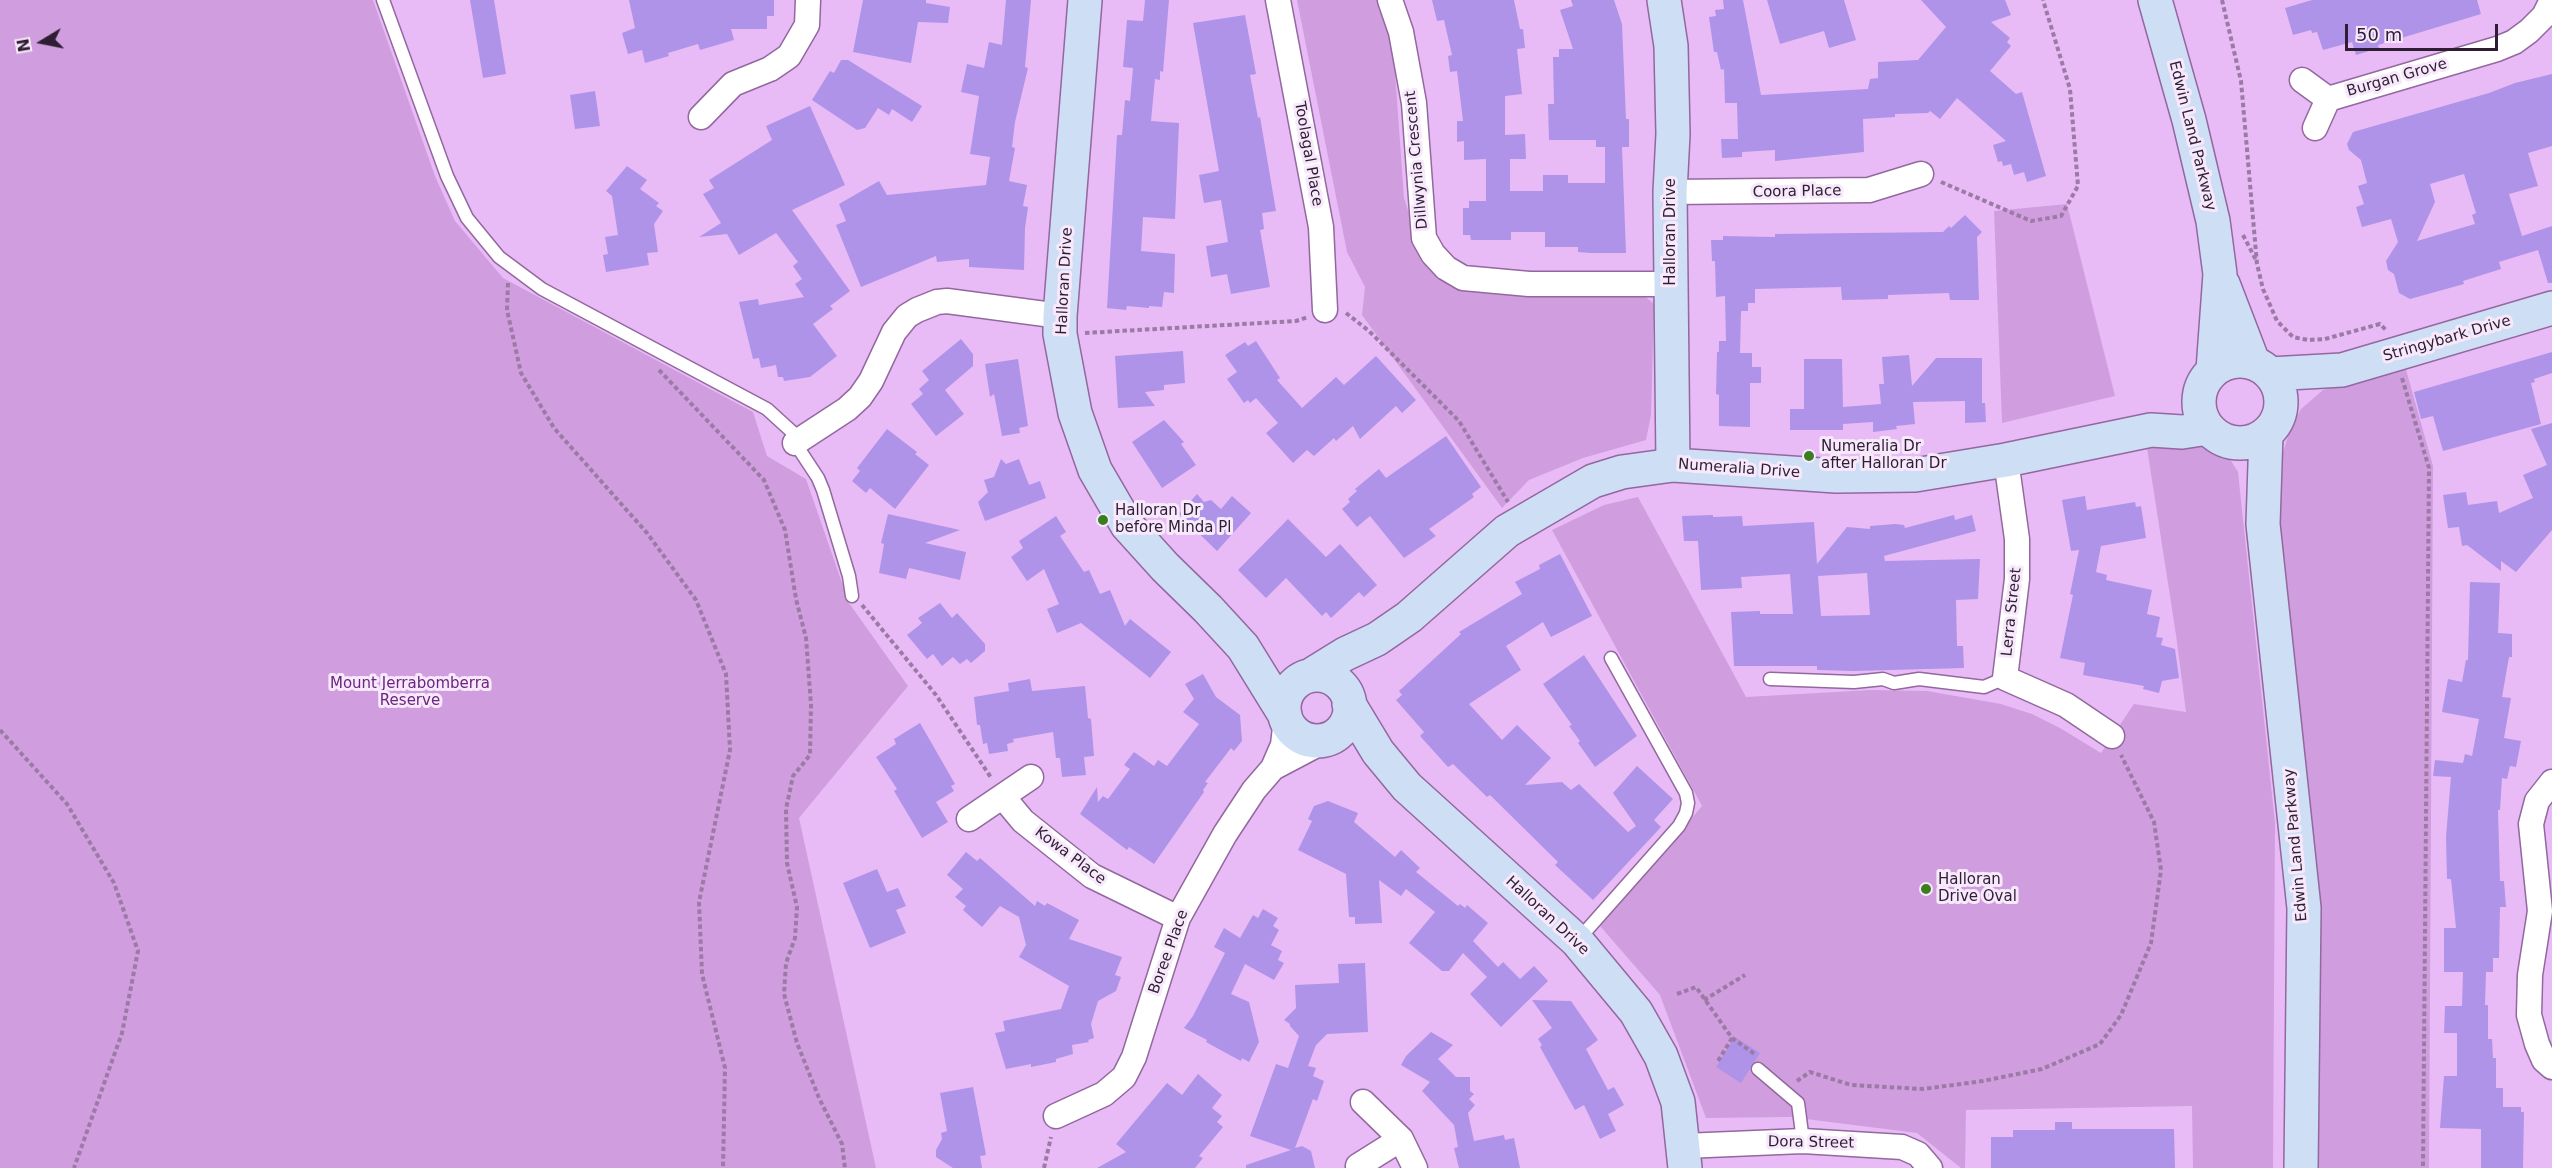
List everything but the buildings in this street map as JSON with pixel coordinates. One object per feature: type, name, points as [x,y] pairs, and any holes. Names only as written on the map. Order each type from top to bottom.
[{"type":"street","points":[[701,117],[734,84],[770,69],[789,56],[807,25],[808,0]]},
{"type":"street","name":"Halloran Drive","points":[[1085,0],[1060,325],[1075,413],[1095,470],[1128,525],[1165,567],[1242,646],[1285,717]]},
{"type":"street","name":"Toolagal Place","points":[[1278,0],[1321,227],[1325,310]]},
{"type":"street","name":"Dillwynia Crescent","points":[[1390,0],[1401,32],[1413,103],[1424,238],[1433,254],[1446,268],[1462,278],[1528,284],[1671,284]]},
{"type":"street","name":"Halloran Drive","points":[[1664,0],[1671,46],[1673,134],[1670,192],[1673,465]]},
{"type":"street","name":"Edwin Land Parkway","points":[[2155,0],[2202,169],[2213,221],[2220,274],[2213,370]]},
{"type":"street","name":"Burgan Grove","points":[[2328,99],[2506,46],[2519,39],[2540,21],[2552,0]]},
{"type":"street","name":"Burgan Grove","points":[[2302,80],[2328,99]]},
{"type":"street","name":"Burgan Grove","points":[[2316,128],[2328,99]]},
{"type":"street","name":"Coora Place","points":[[1670,192],[1869,190],[1921,174]]},
{"type":"street","name":"Edwin Land Parkway","points":[[2220,274],[2262,368]]},
{"type":"street","points":[[798,441],[848,409],[860,397],[871,381],[894,332],[907,316],[917,310],[937,302],[947,301],[1060,325]]},
{"type":"street","name":"Stringybark Drive","points":[[2262,368],[2342,370],[2552,308]]},
{"type":"street","points":[[2232,361],[2262,368],[2281,395],[2261,428],[2226,441],[2203,413],[2205,379],[2213,370],[2232,361]]},
{"type":"street","name":"Stringybark Drive","points":[[2261,428],[2342,370]]},
{"type":"street","name":"Numeralia Drive","points":[[1308,676],[1345,654],[1377,639],[1424,605],[1507,531],[1593,482],[1622,472],[1673,465],[1732,467],[1836,476],[1915,475],[2006,460],[2151,430],[2182,432],[2203,413]]},
{"type":"street","name":"Edwin Land Parkway","points":[[2261,428],[2263,524],[2304,908],[2301,1168]]},
{"type":"street","name":"Lerra Street","points":[[2006,460],[2017,539],[2018,579],[2005,678],[2066,705],[2112,736]]},
{"type":"street","name":"Numeralia Drive","points":[[1349,701],[1359,665],[1377,639]]},
{"type":"street","name":"Halloran Drive","points":[[1242,646],[1273,665],[1308,676]]},
{"type":"street","points":[[1320,675],[1333,679],[1341,685],[1349,701],[1349,716],[1344,727],[1329,738],[1316,741],[1305,739],[1292,729],[1285,717],[1284,704],[1288,692],[1295,683],[1308,676],[1320,675]]},
{"type":"street","name":"Halloran Drive","points":[[1349,701],[1384,760],[1418,798],[1577,941],[1636,1012],[1661,1056],[1678,1102],[1685,1157]]},
{"type":"street","name":"Boree Place","points":[[1273,768],[1283,745],[1285,717]]},
{"type":"street","name":"Halloran Drive","points":[[1329,738],[1384,760]]},
{"type":"street","name":"Boree Place","points":[[1056,1116],[1104,1094],[1128,1071],[1178,918],[1241,809],[1273,768],[1329,738]]},
{"type":"street","points":[[969,819],[1031,777]]},
{"type":"street","points":[[2552,782],[2537,801],[2531,824],[2540,911],[2530,975],[2529,1015],[2544,1060],[2552,1067]]},
{"type":"street","name":"Kowa Place","points":[[1003,797],[1023,821],[1092,876],[1178,918]]},
{"type":"street","points":[[1363,1102],[1401,1139],[1415,1168]]},
{"type":"street","points":[[1358,1166],[1401,1139]]},
{"type":"street","name":"Dora Street","points":[[1685,1157],[1803,1142],[1902,1147],[1918,1154],[1930,1168]]},
{"type":"lane","points":[[383,0],[425,118],[458,199],[474,228],[509,267],[542,289],[767,409],[798,441],[821,483],[851,591]]},
{"type":"lane","points":[[1577,941],[1679,826],[1688,803],[1686,793],[1611,658]]},
{"type":"lane","points":[[1770,679],[1854,682],[1883,679],[1894,683],[1918,680],[1984,687],[2005,678]]},
{"type":"lane","points":[[1758,1069],[1798,1103],[1803,1142]]},
{"type":"path","points":[[1921,174],[2031,221],[2061,216],[2078,186],[2070,89],[2043,0]]},
{"type":"path","points":[[2222,0],[2241,81],[2257,264],[2263,289],[2277,321],[2293,338],[2302,340],[2325,339],[2380,324],[2388,333]]},
{"type":"path","points":[[509,267],[507,310],[521,373],[554,428],[647,533],[696,600],[726,674],[730,750],[699,902],[702,974],[725,1068],[725,1163],[723,1168]]},
{"type":"path","points":[[1060,325],[1296,321],[1325,310],[1343,311],[1369,331],[1459,421],[1510,506]]},
{"type":"path","points":[[644,344],[649,357],[673,387],[764,480],[785,530],[796,599],[806,638],[811,705],[810,755],[793,776],[786,809],[787,863],[797,907],[795,938],[786,963],[784,994],[797,1043],[819,1098],[842,1144],[845,1168]]},
{"type":"path","points":[[2399,370],[2429,468],[2424,1168]]},
{"type":"path","points":[[851,591],[936,695],[1003,797]]},
{"type":"path","points":[[0,730],[67,804],[114,883],[138,951],[122,1033],[74,1168]]},
{"type":"path","points":[[1784,1090],[1810,1072],[1851,1085],[1923,1089],[1983,1081],[2042,1069],[2100,1044],[2121,1015],[2151,943],[2161,870],[2154,822],[2112,736]]},
{"type":"path","points":[[1704,1000],[1745,975]]},
{"type":"path","points":[[1677,994],[1696,987],[1732,1038],[1759,1058],[1758,1069]]},
{"type":"path","points":[[1718,1061],[1732,1038]]},
{"type":"path","points":[[1044,1168],[1056,1116]]},
{"type":"green space","name":"Mount Jerrabomberra Reserve","points":[[0,0],[373,0],[435,176],[455,221],[503,278],[753,412],[767,456],[806,479],[849,603],[908,686],[799,818],[876,1168],[0,1168]]},
{"type":"green space","points":[[1297,0],[1377,0],[1392,30],[1404,198],[1425,262],[1457,287],[1524,296],[1641,293],[1654,304],[1651,415],[1646,440],[1583,458],[1529,480],[1502,508],[1362,315],[1365,287],[1347,252]]},
{"type":"green space","points":[[2067,204],[2115,396],[2002,423],[1994,211]]},
{"type":"green space","points":[[2405,366],[2433,466],[2429,1168],[2313,1168],[2279,555],[2280,462],[2291,427],[2301,409],[2323,390]]},
{"type":"green space","points":[[2218,440],[2238,472],[2275,823],[2273,1168],[2193,1168],[2192,1106],[1966,1110],[1965,1168],[1961,1168],[1917,1133],[1790,1117],[1706,1118],[1660,995],[1600,926],[1702,806],[1552,530],[1604,505],[1638,497],[1746,697],[1871,690],[1927,691],[2001,704],[2032,714],[2101,753],[2134,704],[2186,712],[2147,448]]},
{"type":"place","name":"Numeralia Dr after Halloran Dr","points":[[1809,456]]},
{"type":"place","name":"Halloran Dr before Minda Pl","points":[[1103,520]]},
{"type":"place","name":"Halloran Drive Oval","points":[[1926,889]]}]
